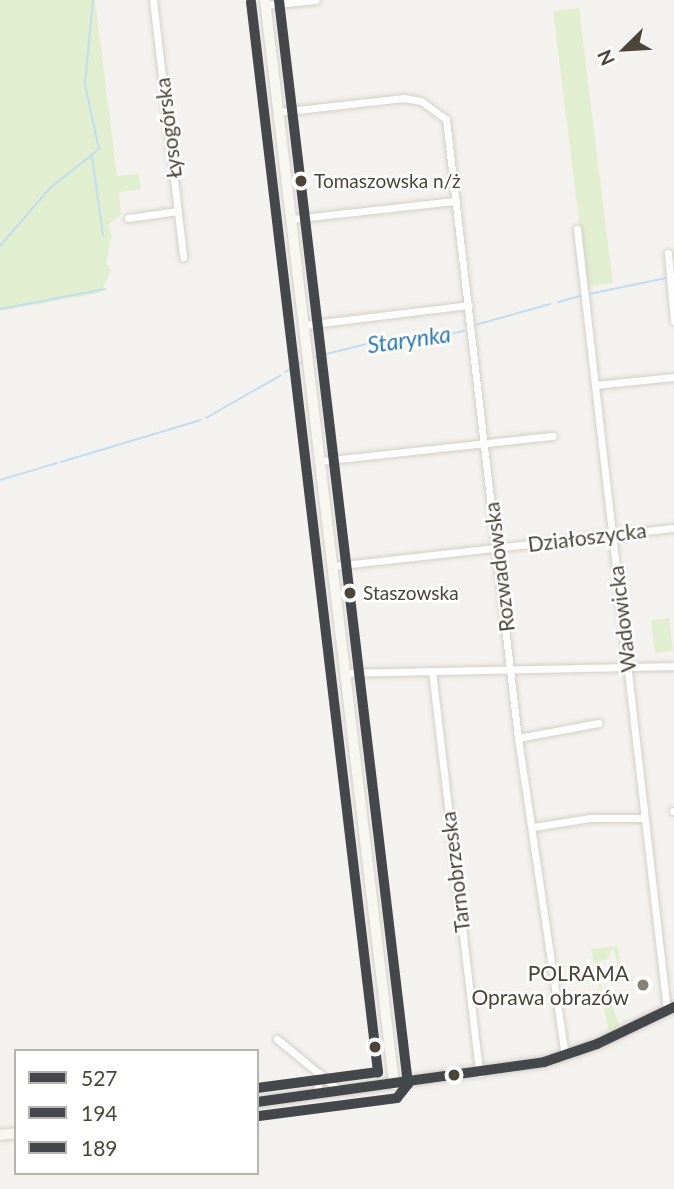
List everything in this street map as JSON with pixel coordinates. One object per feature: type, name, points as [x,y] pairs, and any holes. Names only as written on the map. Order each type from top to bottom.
[{"type":"street","name":"Łysogórska","points":[[153,0],[183,257]]},
{"type":"street","points":[[316,0],[266,3],[394,1084]]},
{"type":"street","name":"Rozwadowska","points":[[279,112],[410,98],[444,116],[469,305],[518,738],[565,1057]]},
{"type":"street","points":[[292,219],[456,201]]},
{"type":"street","points":[[128,218],[178,211]]},
{"type":"street","name":"Wadowicka","points":[[577,229],[643,818],[671,1009]]},
{"type":"street","points":[[670,259],[674,321]]},
{"type":"street","points":[[304,325],[469,305]]},
{"type":"street","points":[[595,385],[674,377]]},
{"type":"street","points":[[321,461],[553,436]]},
{"type":"street","name":"Działoszycka","points":[[334,566],[674,527]]},
{"type":"street","points":[[346,673],[674,666]]},
{"type":"street","name":"Tarnobrzeska","points":[[432,671],[479,1073]]},
{"type":"street","points":[[518,738],[599,723]]},
{"type":"street","points":[[533,827],[590,818],[643,818]]},
{"type":"street","points":[[259,1101],[479,1073],[565,1057],[671,1009]]},
{"type":"street","points":[[277,1039],[340,1091]]},
{"type":"street","points":[[317,1094],[319,1073]]},
{"type":"green space","points":[[0,0],[95,0],[117,176],[138,174],[141,189],[119,192],[121,215],[108,225],[112,236],[106,263],[112,270],[100,293],[0,311]]},
{"type":"green space","points":[[579,8],[613,283],[587,286],[553,11]]},
{"type":"green space","points":[[669,618],[673,651],[655,653],[651,620]]},
{"type":"green space","points":[[618,946],[622,980],[613,947],[607,959],[597,962],[604,1002],[611,1004],[620,1025],[609,1031],[591,949]]},
{"type":"waterway","points":[[0,246],[50,188],[99,149],[85,84],[93,0]]},
{"type":"waterway","points":[[92,157],[103,235]]},
{"type":"waterway","name":"Starynka","points":[[589,294],[666,278]]},
{"type":"waterway","points":[[0,309],[105,289]]},
{"type":"waterway","name":"Starynka","points":[[558,302],[581,296]]},
{"type":"waterway","name":"Starynka","points":[[475,325],[550,304]]},
{"type":"waterway","name":"Starynka","points":[[314,357],[394,337],[433,338],[464,331]]},
{"type":"waterway","name":"Starynka","points":[[285,372],[305,360]]},
{"type":"waterway","name":"Starynka","points":[[206,418],[281,375]]},
{"type":"waterway","name":"Starynka","points":[[61,462],[201,420]]},
{"type":"waterway","name":"Starynka","points":[[0,480],[57,463]]},
{"type":"transit line","name":"194","points":[[259,1116],[397,1098],[408,1084],[279,0]]},
{"type":"transit line","name":"189","points":[[251,2],[378,1072],[259,1088]]},
{"type":"transit line","name":"527","points":[[259,1102],[544,1062],[597,1044],[674,1007]]},
{"type":"place","name":"Tomaszowska n/ż","points":[[301,181]]},
{"type":"place","name":"Staszowska","points":[[350,593]]},
{"type":"place","name":"POLRAMA Oprawa obrazów","points":[[643,985]]}]
